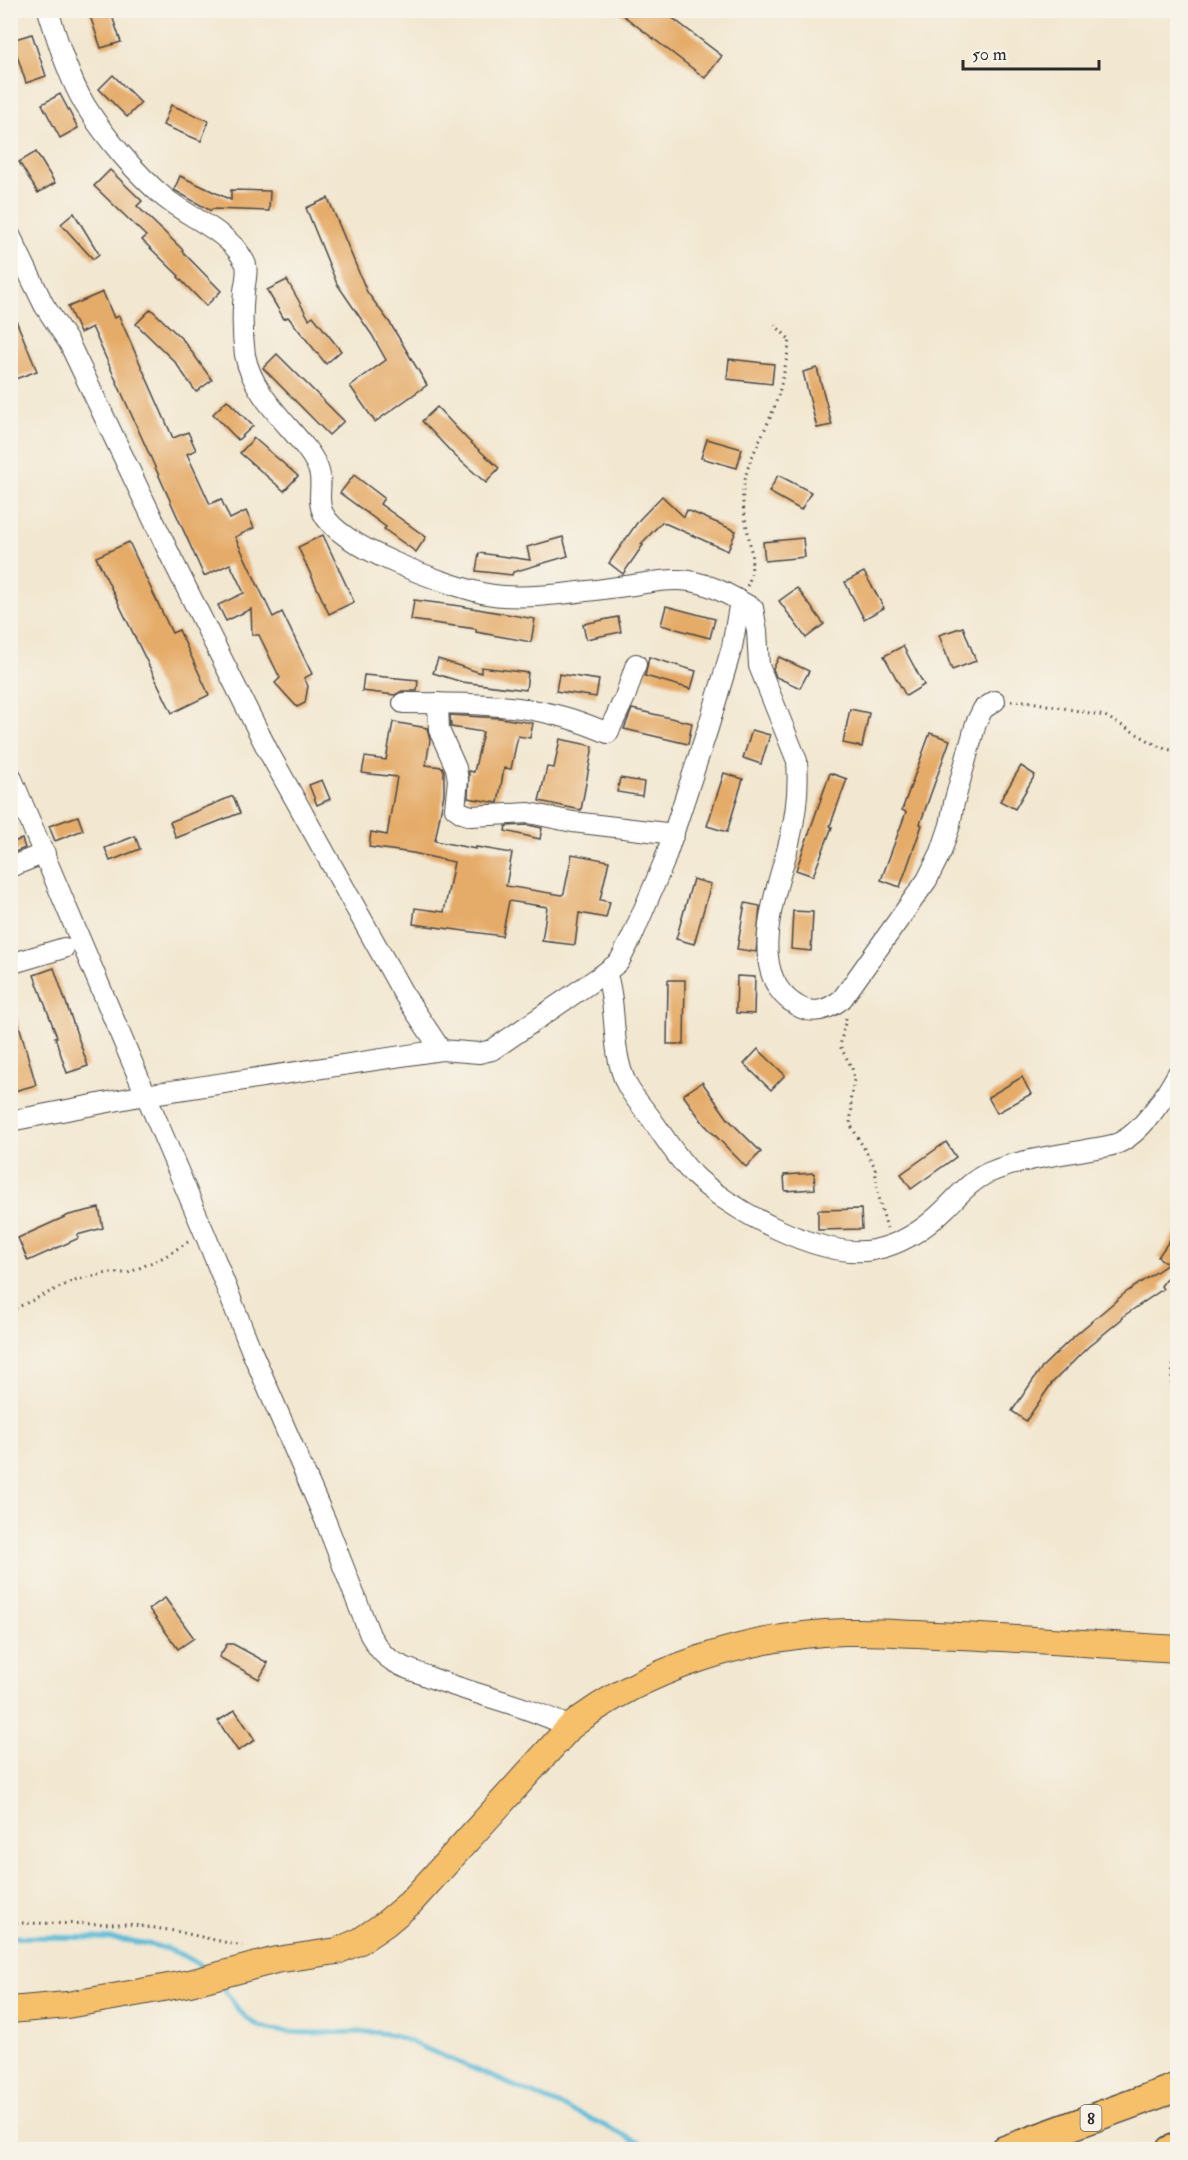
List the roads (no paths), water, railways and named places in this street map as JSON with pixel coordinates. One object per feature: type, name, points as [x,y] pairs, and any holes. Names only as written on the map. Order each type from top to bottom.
[{"type":"highway","name":"8","points":[[1005,2150],[1178,2087]]},
{"type":"highway","points":[[1170,2150],[1178,2147]]},
{"type":"main road","points":[[10,2010],[67,2005],[190,1983],[276,1960],[337,1951],[360,1941],[385,1924],[418,1894],[570,1727],[592,1709],[678,1667],[744,1647],[825,1633],[846,1632],[1040,1640],[1178,1649]]},
{"type":"street","points":[[48,10],[74,82],[85,105],[102,128],[130,164],[165,198],[219,233],[238,252],[247,266],[242,324],[249,372],[318,467],[321,477],[319,496],[322,512],[328,522],[341,533],[379,555],[424,575],[484,594],[505,597],[527,596],[664,580],[690,581],[730,594],[753,608],[759,666],[797,761],[799,776],[790,838],[769,920],[768,942],[772,977],[778,988],[799,1007],[812,1011],[828,1010],[842,999],[927,880],[941,852],[950,825],[976,723],[982,709],[994,701]]},
{"type":"street","points":[[10,235],[44,305],[69,343],[171,557],[267,749],[403,993],[441,1050]]},
{"type":"street","points":[[10,1121],[146,1095],[441,1050],[479,1053],[492,1050],[606,972],[619,962],[632,937],[674,834],[732,647],[740,601]]},
{"type":"street","points":[[403,703],[438,703],[532,710],[574,720],[608,733],[625,697],[636,664]]},
{"type":"street","points":[[438,703],[439,730],[456,768],[458,780],[455,807],[462,813],[471,816],[529,813],[573,822],[674,834]]},
{"type":"street","points":[[10,774],[207,1239],[252,1352],[326,1522],[370,1635],[378,1649],[388,1658],[403,1666],[552,1718],[570,1727]]},
{"type":"street","points":[[10,867],[45,853]]},
{"type":"street","points":[[10,964],[64,948]]},
{"type":"street","points":[[606,972],[611,987],[615,1038],[626,1083],[675,1154],[692,1173],[733,1204],[788,1236],[816,1245],[872,1251],[917,1233],[967,1187],[987,1174],[1029,1161],[1116,1144],[1133,1134],[1160,1102],[1178,1073]]},
{"type":"waterway","points":[[10,1937],[113,1939],[140,1942],[165,1948],[187,1958],[206,1971]]},
{"type":"waterway","points":[[219,1984],[242,2014],[263,2027],[276,2031],[371,2032],[396,2036],[587,2117],[654,2150]]}]
